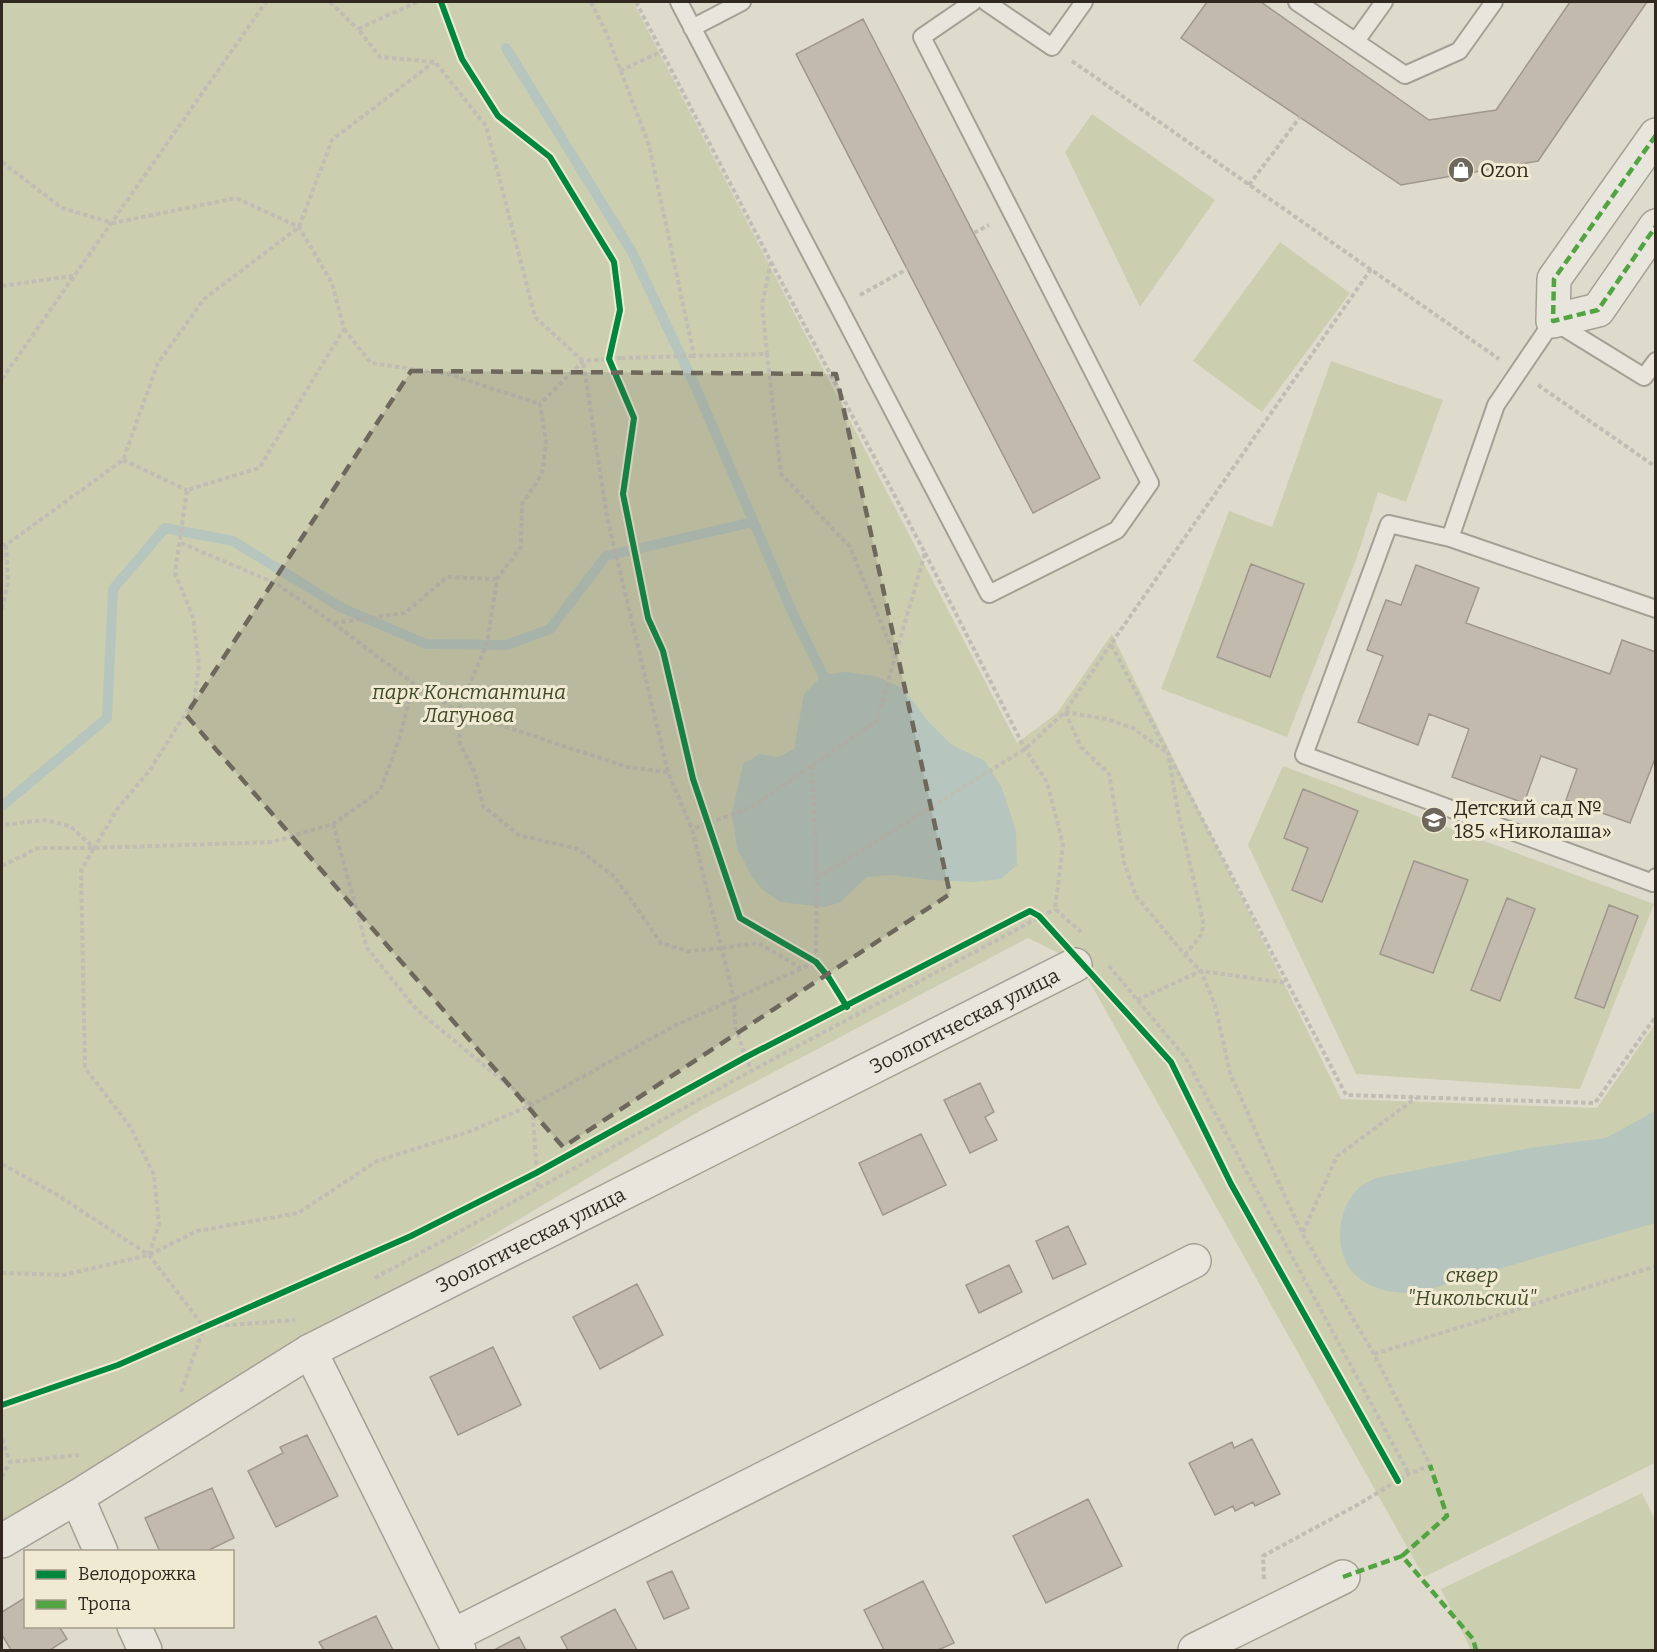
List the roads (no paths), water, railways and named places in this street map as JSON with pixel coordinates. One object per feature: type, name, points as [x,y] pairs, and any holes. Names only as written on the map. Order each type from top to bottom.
[{"type":"street","points":[[1656,135],[1554,279],[1552,321],[1598,310],[1656,226]]},
{"type":"street","name":"Зоологическая улица","points":[[2,1541],[77,1497],[310,1351],[1089,955]]},
{"type":"street","points":[[310,1351],[455,1643],[1194,1261]]},
{"type":"street","points":[[77,1497],[101,1550]]},
{"type":"street","points":[[1195,1650],[1342,1577]]},
{"type":"street","points":[[135,1628],[145,1650]]},
{"type":"lane","points":[[679,2],[989,594],[1117,530],[1150,483],[922,37],[973,2]]},
{"type":"lane","points":[[692,28],[742,2]]},
{"type":"lane","points":[[986,2],[1052,47],[1084,2]]},
{"type":"lane","points":[[1297,2],[1405,75],[1459,51],[1494,2]]},
{"type":"lane","points":[[1356,41],[1384,2]]},
{"type":"lane","points":[[1450,538],[1496,405],[1552,321],[1644,377],[1656,361]]},
{"type":"lane","points":[[1656,609],[1450,538],[1389,524],[1304,755],[1653,883],[1656,877]]},
{"type":"waterway","points":[[506,48],[632,252],[696,388],[794,616],[823,675]]},
{"type":"waterway","points":[[2,806],[107,718],[113,589],[165,528],[233,541],[342,608],[426,644],[507,645],[550,629],[606,556],[753,522]]},
{"type":"place","name":"Ozon","points":[[1461,170]]},
{"type":"place","name":"Детский сад № 185 «Николаша»","points":[[1434,820]]},
{"type":"park label","name":"парк Константина Лагунова","points":[[469,704]]},
{"type":"park label","name":"сквер \"Никольский\"","points":[[1472,1286]]}]
